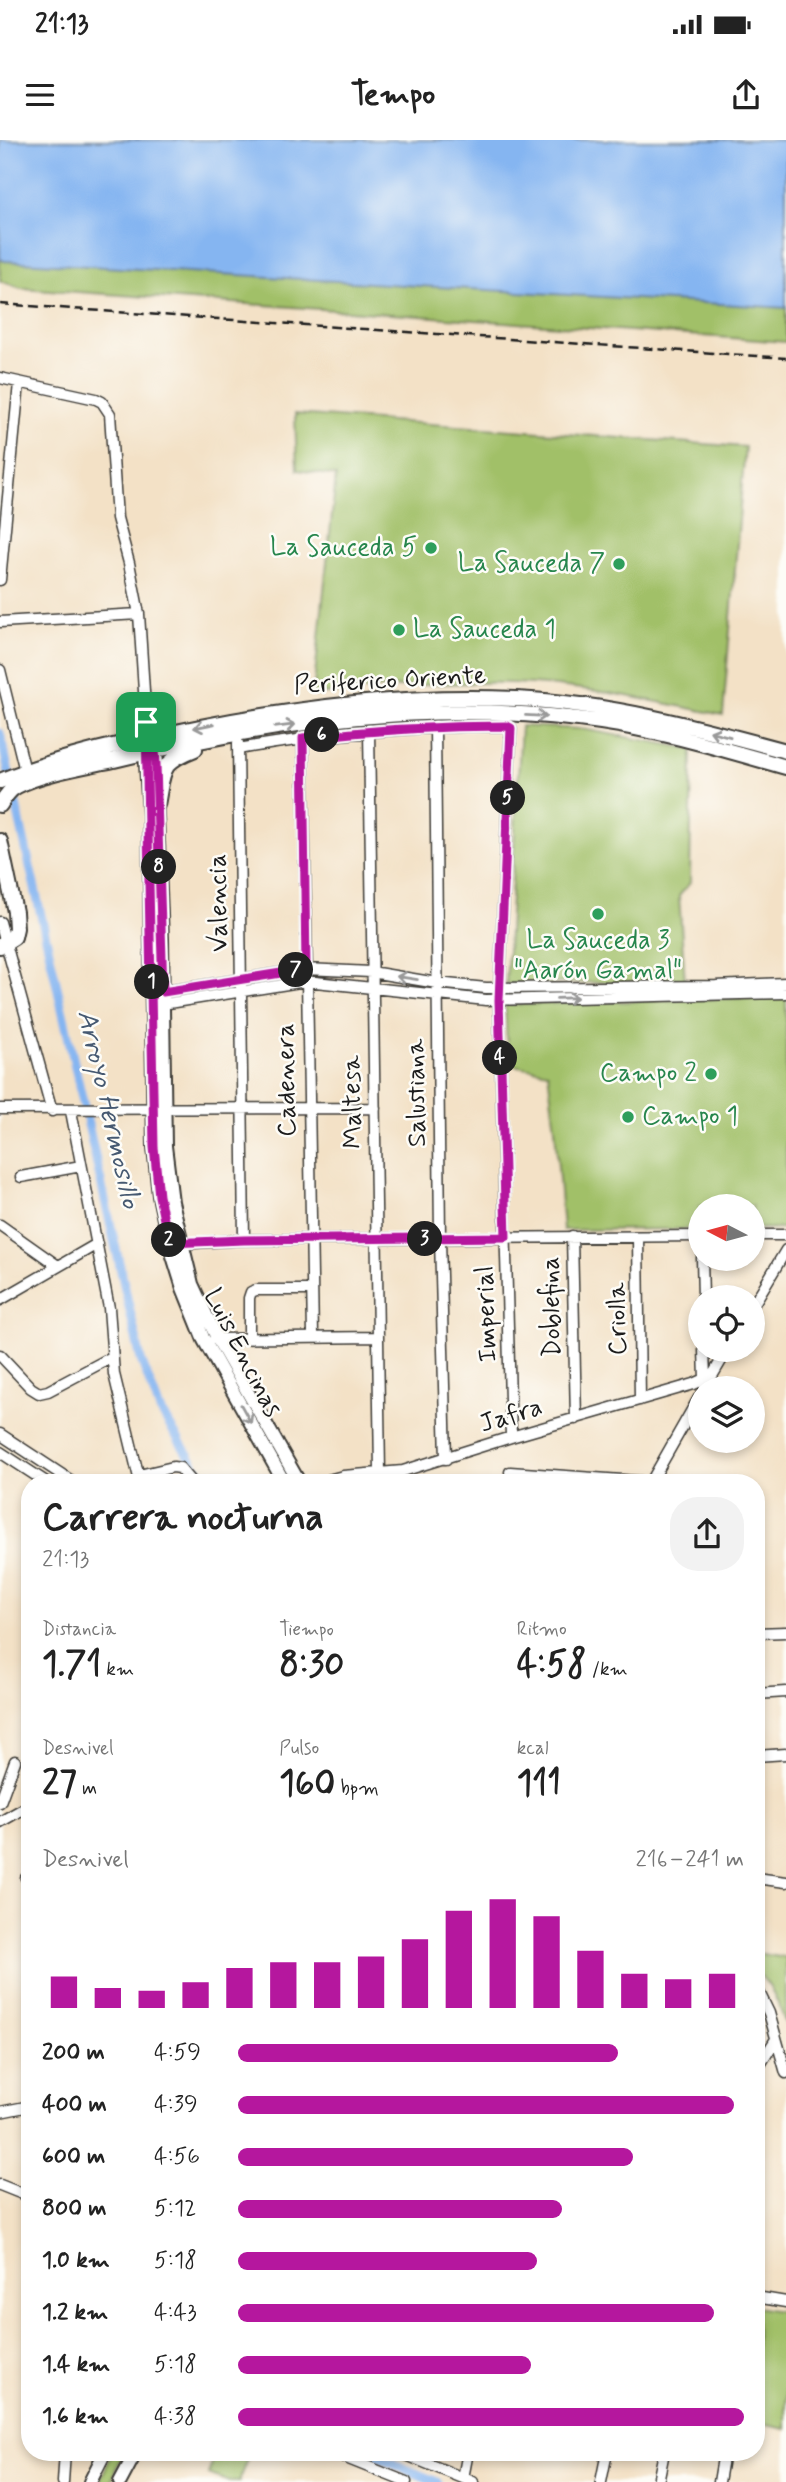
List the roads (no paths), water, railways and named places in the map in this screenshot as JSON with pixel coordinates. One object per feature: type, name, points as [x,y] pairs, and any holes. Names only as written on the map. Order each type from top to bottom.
[{"type":"highway","name":"Periferico Oriente","points":[[9,784],[25,771],[312,707],[434,699],[516,699],[583,706],[670,720],[786,751]]},
{"type":"highway","name":"Periferico Oriente","points":[[9,784],[150,744],[235,739],[318,722],[436,712],[547,716],[600,722],[663,733],[786,767]]},
{"type":"highway","points":[[157,805],[166,764],[174,758],[235,739]]},
{"type":"highway","points":[[0,805],[9,784]]},
{"type":"highway","points":[[0,841],[16,921],[14,937],[3,945]]},
{"type":"main road","points":[[150,744],[157,805],[160,1109],[175,1244],[192,1284],[210,1339],[294,1474]]},
{"type":"main road","points":[[150,744],[149,815],[158,999]]},
{"type":"main road","name":"Luis Encinas","points":[[210,1339],[280,1474]]},
{"type":"main road","points":[[90,2482],[101,2461]]},
{"type":"main road","points":[[125,2480],[132,2461]]},
{"type":"street","points":[[0,379],[96,399],[107,408],[112,427],[117,518],[130,563],[139,614],[146,722],[150,744]]},
{"type":"street","points":[[0,580],[19,383]]},
{"type":"street","points":[[0,622],[139,614]]},
{"type":"street","points":[[0,670],[25,771]]},
{"type":"street","points":[[235,739],[303,738],[435,726]]},
{"type":"street","name":"Imperial","points":[[435,726],[511,728],[499,989],[511,1437]]},
{"type":"street","name":"Salustiana","points":[[435,726],[440,1239],[446,1459]]},
{"type":"street","name":"Maltesa","points":[[369,730],[380,1473]]},
{"type":"street","name":"Cadenera","points":[[303,738],[313,1337]]},
{"type":"street","name":"Valencia","points":[[235,739],[244,1240]]},
{"type":"street","points":[[0,922],[3,945],[52,1111]]},
{"type":"street","points":[[241,986],[306,969],[371,972],[437,983],[499,989],[786,993]]},
{"type":"street","points":[[158,999],[241,986],[306,981],[499,1000],[685,992],[786,983]]},
{"type":"street","points":[[0,1110],[375,1108]]},
{"type":"street","points":[[71,1111],[109,1308],[112,1357],[118,1392],[138,1474]]},
{"type":"street","points":[[21,1177],[81,1166]]},
{"type":"street","points":[[0,1225],[58,1266]]},
{"type":"street","points":[[765,1235],[786,1235]]},
{"type":"street","name":"Doblefina","points":[[572,1236],[576,1419]]},
{"type":"street","points":[[175,1244],[244,1240],[688,1236]]},
{"type":"street","name":"Criolla","points":[[638,1237],[640,1400]]},
{"type":"street","points":[[0,1300],[97,1244]]},
{"type":"street","points":[[765,1285],[786,1250]]},
{"type":"street","points":[[249,1338],[248,1298],[251,1292],[312,1290]]},
{"type":"street","points":[[210,1339],[378,1336]]},
{"type":"street","points":[[0,1355],[39,1393],[48,1391],[112,1357]]},
{"type":"street","name":"Jafra","points":[[368,1474],[404,1471],[688,1386]]},
{"type":"street","points":[[655,1474],[688,1417]]},
{"type":"street","points":[[0,1434],[61,1474]]},
{"type":"street","points":[[14,1443],[3,1454],[34,1474]]},
{"type":"street","points":[[153,1474],[173,1467],[180,1468],[185,1474]]},
{"type":"street","points":[[510,1472],[538,1474]]},
{"type":"street","points":[[765,1633],[786,1632]]},
{"type":"street","points":[[765,1693],[786,1692]]},
{"type":"street","points":[[765,1755],[786,1754]]},
{"type":"street","points":[[0,1802],[15,1761]]},
{"type":"street","points":[[0,1822],[21,1810]]},
{"type":"street","points":[[765,1878],[785,1879]]},
{"type":"street","points":[[765,2005],[786,2073]]},
{"type":"street","points":[[765,2057],[776,2039]]},
{"type":"street","points":[[0,2112],[21,2108]]},
{"type":"street","points":[[0,2185],[21,2193]]},
{"type":"street","points":[[765,2298],[786,2302]]},
{"type":"street","points":[[63,2482],[64,2461]]},
{"type":"street","points":[[354,2461],[406,2482]]},
{"type":"street","points":[[422,2461],[468,2480],[468,2461]]},
{"type":"street","points":[[601,2482],[605,2461]]},
{"type":"street","points":[[658,2482],[662,2461]]},
{"type":"street","points":[[719,2482],[722,2461]]},
{"type":"water","points":[[0,140],[786,140],[786,308],[4,261],[0,259]]},
{"type":"waterway","name":"Arroyo Hermosillo","points":[[0,733],[141,1360],[160,1410],[200,1474]]},
{"type":"waterway","name":"Arroyo Hermosillo","points":[[387,2461],[437,2482]]},
{"type":"railway","points":[[0,304],[786,358]]},
{"type":"place","name":"La Sauceda 5","points":[[431,548]]},
{"type":"place","name":"La Sauceda 7","points":[[619,564]]},
{"type":"place","name":"La Sauceda 1","points":[[399,630]]},
{"type":"place","name":"La Sauceda 3 \"Aarón Gamal\"","points":[[598,914]]},
{"type":"place","name":"Campo 2","points":[[711,1074]]},
{"type":"place","name":"Campo 1","points":[[628,1117]]}]
